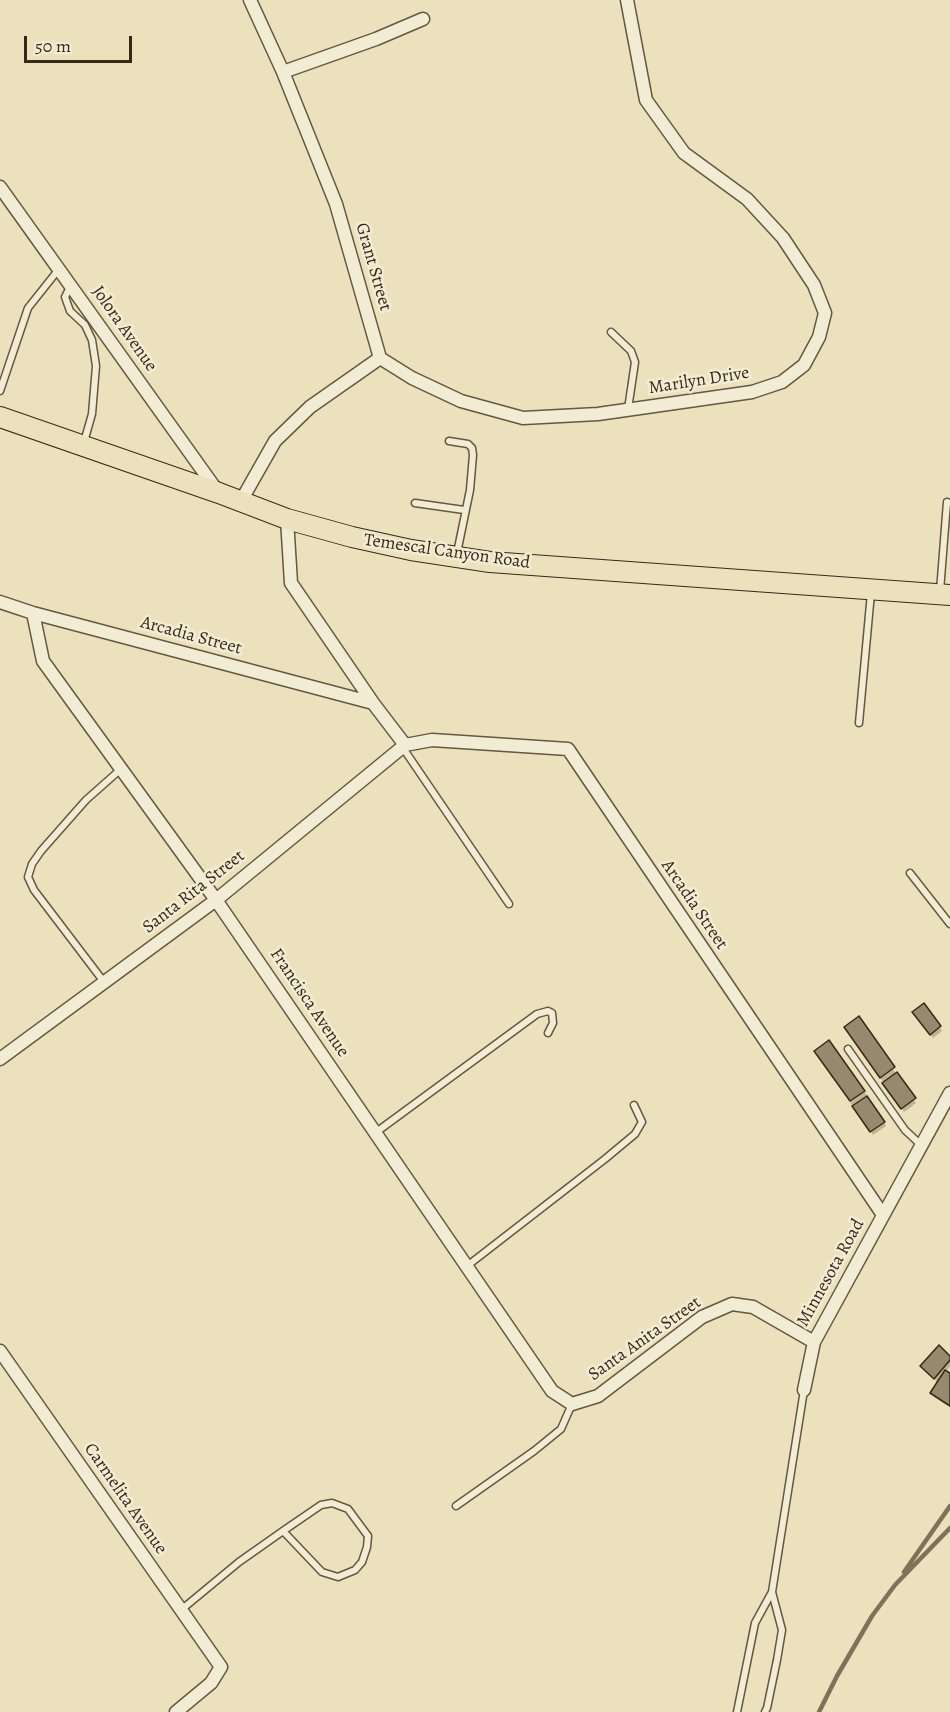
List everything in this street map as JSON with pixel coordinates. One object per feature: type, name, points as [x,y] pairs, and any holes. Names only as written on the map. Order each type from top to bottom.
[{"type":"main road","name":"Temescal Canyon Road","points":[[0,417],[287,519],[362,540],[411,550],[490,562],[945,595]]},
{"type":"street","name":"Grant Street","points":[[250,0],[283,72],[336,204],[380,358]]},
{"type":"street","name":"Marilyn Drive","points":[[380,358],[412,378],[461,401],[523,418],[598,414],[752,392],[782,382],[804,365],[819,337],[825,313],[814,285],[783,238],[747,198],[684,153],[646,100],[627,0]]},
{"type":"street","points":[[283,72],[376,39],[423,19]]},
{"type":"street","name":"Jolora Avenue","points":[[0,187],[4,198],[59,268],[219,493]]},
{"type":"street","points":[[241,501],[275,441],[310,407],[380,358]]},
{"type":"street","points":[[287,519],[291,582],[404,747]]},
{"type":"street","name":"Arcadia Street","points":[[0,602],[33,613],[373,703]]},
{"type":"street","name":"Francisca Avenue","points":[[33,613],[43,661],[216,900],[552,1391],[572,1404]]},
{"type":"street","name":"Arcadia Street","points":[[404,747],[432,740],[568,749],[883,1215]]},
{"type":"street","name":"Santa Rita Street","points":[[0,1059],[216,900],[404,747]]},
{"type":"street","name":"Minnesota Road","points":[[804,1390],[814,1342],[950,1093]]},
{"type":"street","name":"Santa Anita Street","points":[[572,1404],[598,1396],[702,1317],[732,1304],[753,1307],[814,1342]]},
{"type":"street","name":"Carmelita Avenue","points":[[0,1351],[221,1667],[211,1683],[176,1712]]},
{"type":"lane","points":[[0,391],[28,308],[59,268]]},
{"type":"lane","points":[[70,285],[65,297],[70,311],[85,325],[92,340],[96,366],[92,414],[82,445]]},
{"type":"lane","points":[[611,332],[631,351],[635,362],[628,410]]},
{"type":"lane","points":[[449,441],[468,444],[471,448],[473,466],[456,557]]},
{"type":"lane","points":[[945,595],[947,502],[950,503]]},
{"type":"lane","points":[[415,503],[464,510]]},
{"type":"lane","points":[[859,723],[872,589]]},
{"type":"lane","points":[[404,747],[509,904]]},
{"type":"lane","points":[[104,982],[34,891],[28,877],[32,864],[41,851],[87,800],[122,769]]},
{"type":"lane","points":[[910,873],[950,924]]},
{"type":"lane","points":[[375,1133],[537,1014],[548,1011],[552,1013],[553,1023],[548,1033]]},
{"type":"lane","points":[[848,1049],[905,1130],[921,1145]]},
{"type":"lane","points":[[467,1266],[634,1134],[642,1122],[634,1105]]},
{"type":"lane","name":"Minnesota Road","points":[[738,1712],[755,1623],[772,1592],[804,1390]]},
{"type":"lane","points":[[456,1506],[561,1429],[572,1404]]},
{"type":"lane","points":[[181,1610],[239,1562],[283,1531],[321,1505],[332,1503],[348,1509],[368,1536],[367,1546],[362,1562],[355,1570],[338,1578],[322,1572],[283,1531]]},
{"type":"lane","name":"Minnesota Road","points":[[765,1712],[782,1630],[772,1592]]},
{"type":"building","points":[[924,1003],[941,1026],[930,1035],[912,1012]]},
{"type":"building","points":[[859,1016],[895,1067],[880,1078],[844,1027]]},
{"type":"building","points":[[829,1040],[865,1091],[850,1101],[814,1051]]},
{"type":"building","points":[[897,1072],[916,1098],[901,1109],[882,1083]]},
{"type":"building","points":[[867,1096],[885,1122],[870,1132],[852,1106]]},
{"type":"building","points":[[939,1345],[950,1356],[950,1360],[934,1379],[920,1366]]},
{"type":"building","points":[[945,1370],[950,1373],[950,1406],[930,1393]]},
{"type":"waterway","points":[[904,1572],[950,1506]]},
{"type":"waterway","points":[[819,1712],[872,1616],[895,1585],[950,1528]]}]
